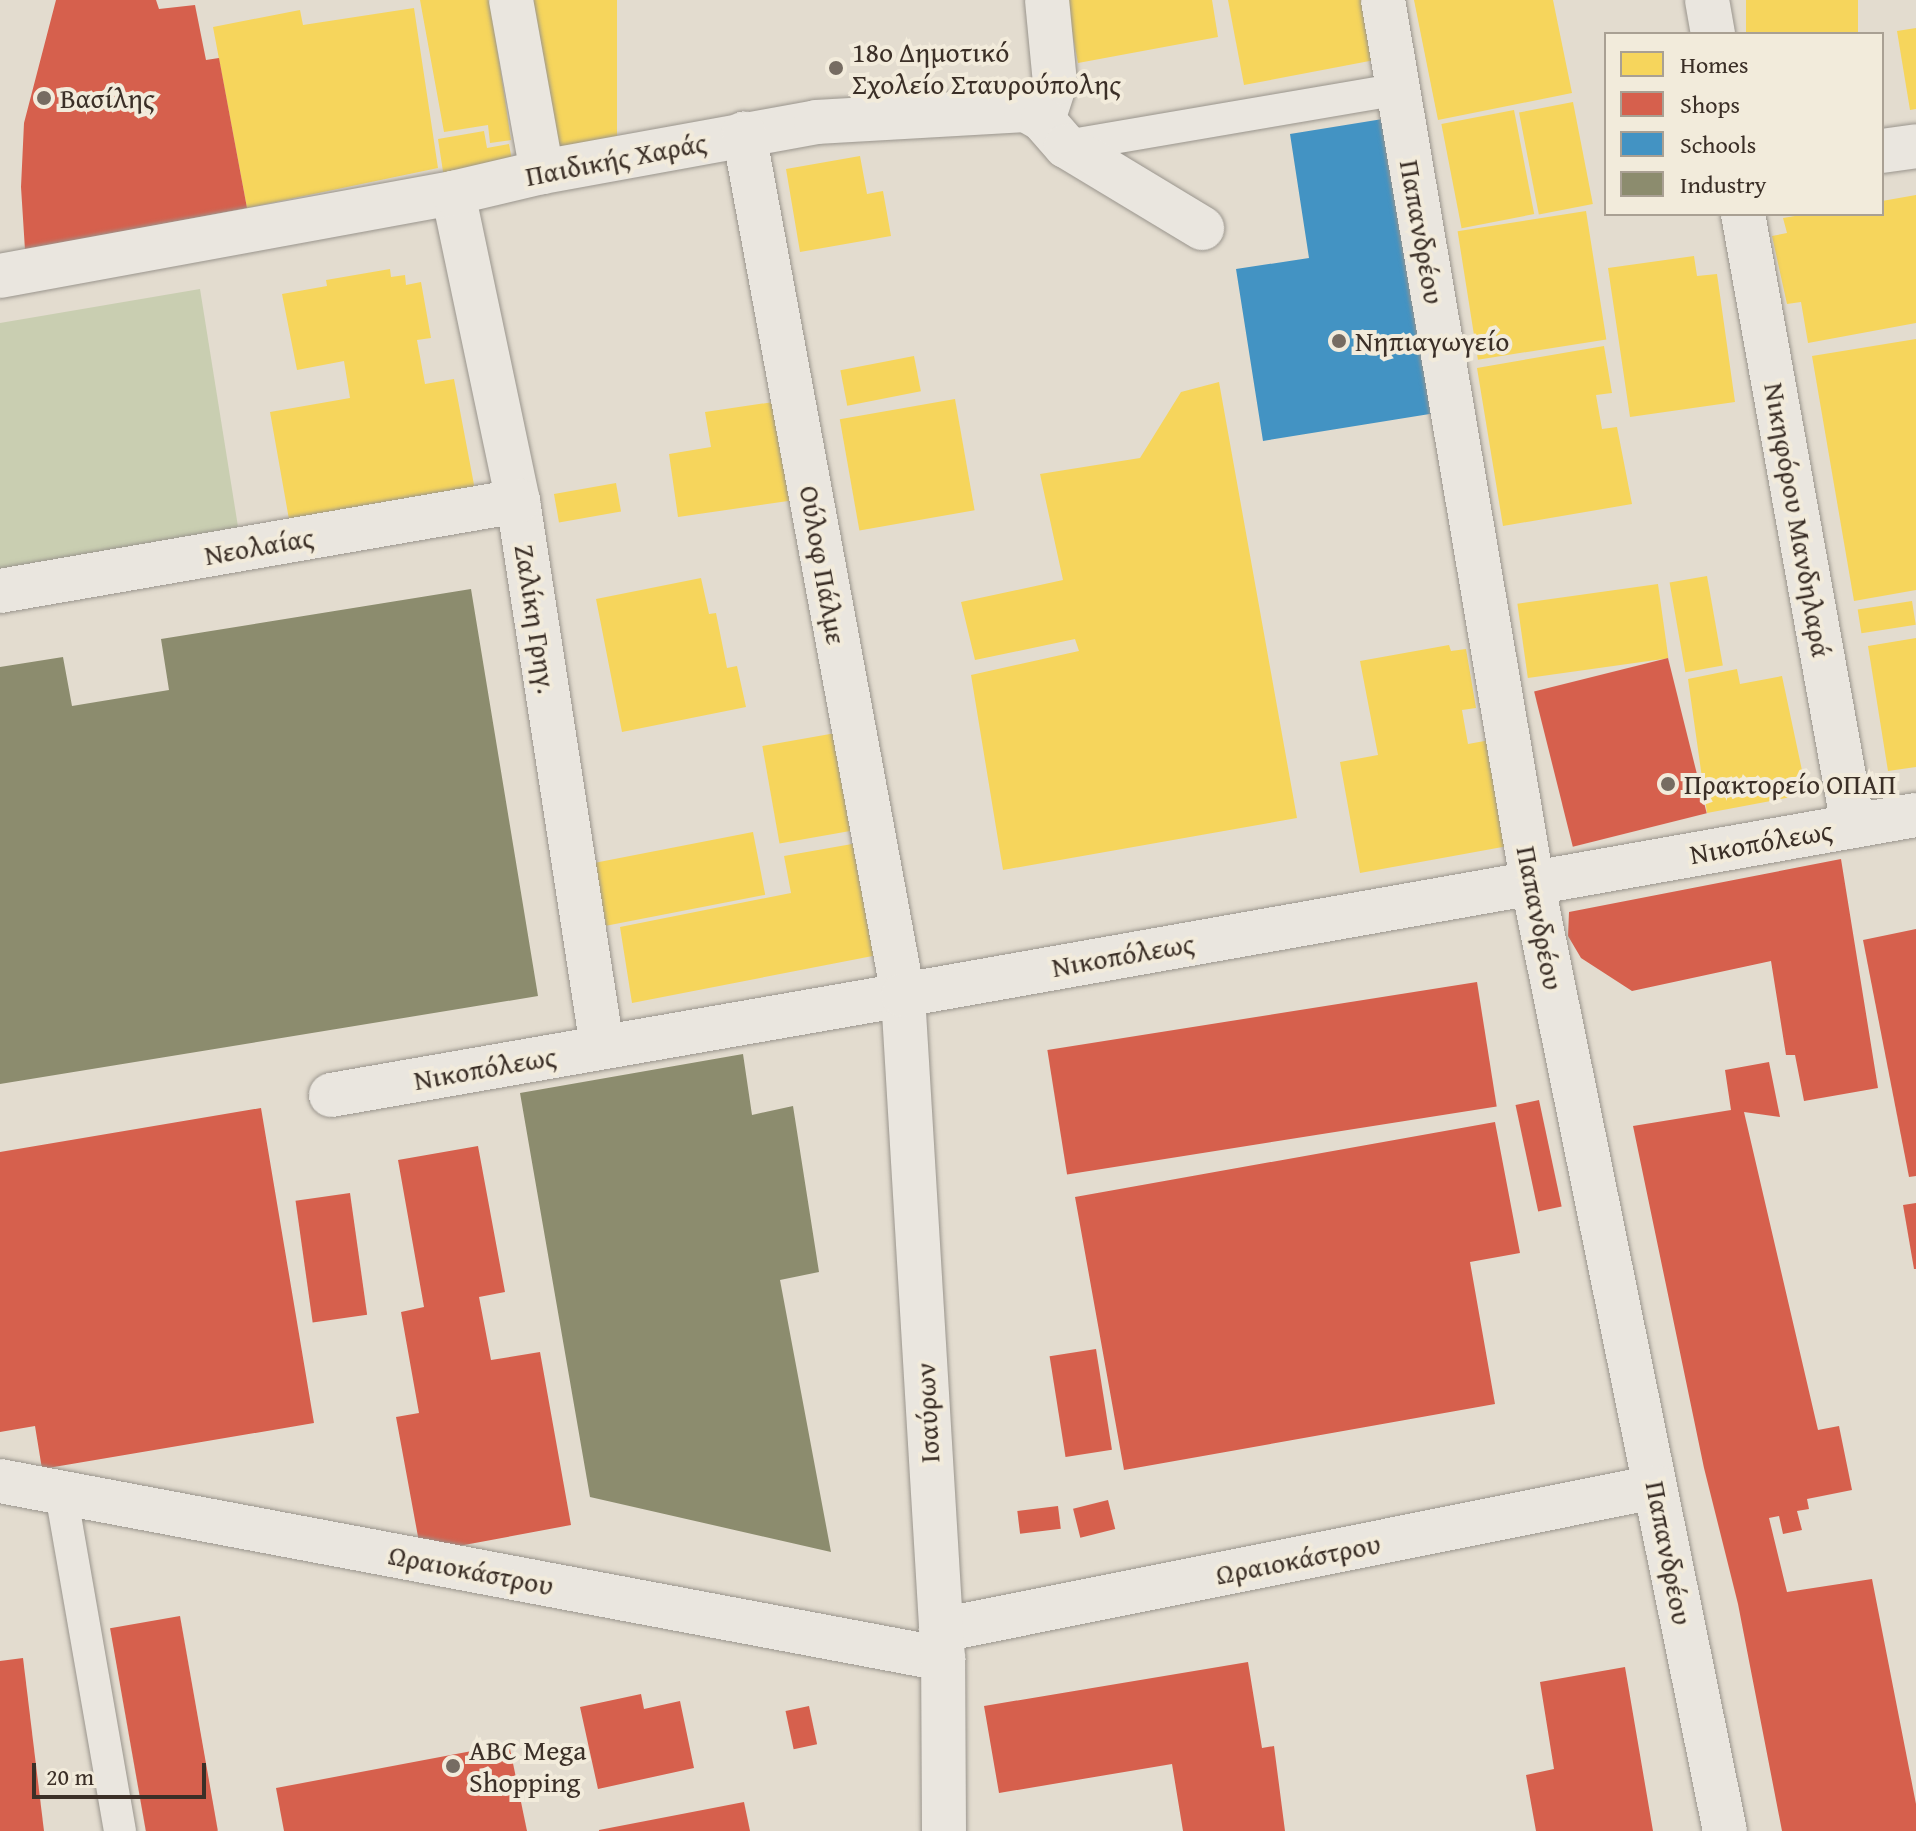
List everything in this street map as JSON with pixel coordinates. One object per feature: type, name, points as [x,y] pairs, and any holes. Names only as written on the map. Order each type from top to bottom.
[{"type":"street","points":[[511,0],[542,172]]},
{"type":"street","points":[[1047,0],[1056,64],[1055,133]]},
{"type":"street","name":"Παπανδρέου","points":[[1383,0],[1532,881],[1725,1831]]},
{"type":"street","points":[[1707,0],[1713,32]]},
{"type":"street","name":"Παιδικής Χαράς","points":[[0,276],[453,193],[542,172],[816,122],[1026,110],[1055,133],[1202,228]]},
{"type":"street","name":"Ούλοφ Πάλμε","points":[[744,134],[903,995]]},
{"type":"street","points":[[1884,151],[1916,146]]},
{"type":"street","name":"Ζαλίκη Γρηγ.","points":[[453,193],[518,501],[602,1047]]},
{"type":"street","name":"Νικηφόρου Μανδηλαρά","points":[[1743,216],[1853,826]]},
{"type":"street","name":"Νεολαίας","points":[[0,591],[518,501]]},
{"type":"street","name":"Νικοπόλεως","points":[[331,1095],[1916,815]]},
{"type":"street","name":"Ισαύρων","points":[[903,995],[942,1645],[944,1831]]},
{"type":"street","name":"Ωραιοκάστρου","points":[[0,1481],[942,1645],[1655,1487]]},
{"type":"lane","points":[[1055,133],[1398,89]]},
{"type":"lane","points":[[61,1493],[120,1831]]},
{"type":"green space","points":[[200,289],[239,533],[0,575],[0,323]]},
{"type":"building: Homes","points":[[420,0],[490,0],[511,140],[490,143],[488,125],[444,132]]},
{"type":"building: Homes","points":[[534,0],[617,0],[617,159],[534,159]]},
{"type":"building: Homes","points":[[1066,0],[1212,0],[1218,37],[1078,63]]},
{"type":"building: Homes","points":[[1228,0],[1369,0],[1380,59],[1244,85]]},
{"type":"building: Homes","points":[[1414,0],[1553,0],[1572,93],[1438,120]]},
{"type":"building: Homes","points":[[1746,0],[1858,0],[1858,32],[1746,32]]},
{"type":"building: Homes","points":[[414,8],[438,168],[247,208],[213,27],[300,10],[303,25]]},
{"type":"building: Homes","points":[[1916,28],[1916,109],[1910,110],[1897,31]]},
{"type":"building: Homes","points":[[1573,102],[1593,204],[1539,215],[1519,112]]},
{"type":"building: Homes","points":[[1514,110],[1534,214],[1462,228],[1441,124]]},
{"type":"building: Homes","points":[[484,131],[487,148],[509,144],[513,166],[444,178],[438,139]]},
{"type":"building: Homes","points":[[860,156],[867,194],[883,191],[891,236],[800,252],[786,169]]},
{"type":"building: Homes","points":[[1916,195],[1916,323],[1808,343],[1801,302],[1787,304],[1772,236],[1787,233],[1783,218],[1884,216],[1884,201]]},
{"type":"building: Homes","points":[[1586,211],[1606,339],[1478,360],[1458,231]]},
{"type":"building: Homes","points":[[1694,256],[1697,276],[1717,274],[1735,402],[1630,417],[1608,268]]},
{"type":"building: Homes","points":[[390,269],[391,277],[405,275],[406,285],[421,282],[431,338],[417,340],[425,384],[454,379],[475,490],[290,525],[270,412],[350,398],[344,361],[297,370],[282,294],[327,286],[326,280]]},
{"type":"building: Homes","points":[[1916,339],[1916,590],[1854,601],[1812,356]]},
{"type":"building: Homes","points":[[1604,346],[1612,393],[1596,395],[1602,429],[1617,427],[1632,504],[1503,526],[1477,368]]},
{"type":"building: Homes","points":[[914,356],[921,391],[847,406],[840,370]]},
{"type":"building: Homes","points":[[1219,382],[1297,818],[1003,870],[971,675],[1079,651],[1075,639],[975,660],[961,602],[1063,580],[1040,474],[1140,458],[1181,392]]},
{"type":"building: Homes","points":[[955,399],[975,510],[859,531],[840,419]]},
{"type":"building: Homes","points":[[787,400],[802,499],[678,517],[669,454],[711,447],[705,412]]},
{"type":"building: Homes","points":[[616,483],[621,512],[559,522],[554,494]]},
{"type":"building: Homes","points":[[1707,576],[1723,666],[1685,672],[1670,583]]},
{"type":"building: Homes","points":[[701,578],[709,614],[716,613],[727,668],[737,666],[746,707],[622,732],[596,599]]},
{"type":"building: Homes","points":[[1658,584],[1668,658],[1528,678],[1517,604]]},
{"type":"building: Homes","points":[[1912,601],[1916,625],[1861,633],[1858,610]]},
{"type":"building: Homes","points":[[1916,638],[1916,767],[1888,771],[1868,646]]},
{"type":"building: Homes","points":[[1449,645],[1451,651],[1466,649],[1476,708],[1462,710],[1468,744],[1490,740],[1508,846],[1360,873],[1340,762],[1378,755],[1360,661]]},
{"type":"building: Homes","points":[[1737,669],[1740,684],[1782,676],[1807,794],[1707,813],[1688,679]]},
{"type":"building: Homes","points":[[847,731],[864,828],[779,843],[762,746]]},
{"type":"building: Homes","points":[[753,832],[765,895],[606,926],[594,863]]},
{"type":"building: Homes","points":[[869,841],[888,953],[632,1003],[620,927],[791,893],[784,856]]},
{"type":"building: Shops","points":[[56,0],[156,0],[159,9],[195,5],[206,60],[219,58],[247,208],[25,250],[21,187],[24,123]]},
{"type":"building: Shops","points":[[1668,658],[1707,813],[1573,847],[1534,691]]},
{"type":"building: Shops","points":[[1841,859],[1878,1088],[1804,1101],[1795,1055],[1786,1055],[1771,961],[1632,991],[1581,958],[1568,936],[1569,912]]},
{"type":"building: Shops","points":[[1916,929],[1916,1176],[1909,1177],[1863,940]]},
{"type":"building: Shops","points":[[1477,982],[1497,1106],[1067,1174],[1047,1050]]},
{"type":"building: Shops","points":[[1769,1062],[1780,1117],[1744,1112],[1818,1430],[1839,1426],[1852,1490],[1807,1499],[1809,1509],[1797,1511],[1802,1530],[1783,1534],[1779,1516],[1769,1518],[1787,1592],[1872,1579],[1916,1804],[1916,1831],[1782,1831],[1738,1604],[1704,1468],[1633,1126],[1731,1110],[1725,1070]]},
{"type":"building: Shops","points":[[1539,1100],[1562,1207],[1538,1212],[1516,1105]]},
{"type":"building: Shops","points":[[261,1108],[314,1423],[42,1469],[35,1426],[0,1432],[0,1152]]},
{"type":"building: Shops","points":[[1495,1122],[1520,1253],[1470,1262],[1495,1404],[1124,1470],[1075,1197]]},
{"type":"building: Shops","points":[[478,1146],[505,1292],[479,1297],[491,1360],[540,1352],[571,1525],[421,1553],[396,1417],[419,1413],[401,1312],[424,1307],[398,1160]]},
{"type":"building: Shops","points":[[350,1193],[367,1315],[313,1322],[296,1201]]},
{"type":"building: Shops","points":[[1916,1203],[1916,1269],[1914,1269],[1903,1205]]},
{"type":"building: Shops","points":[[1096,1349],[1112,1450],[1066,1457],[1050,1356]]},
{"type":"building: Shops","points":[[1108,1500],[1115,1529],[1080,1538],[1073,1509]]},
{"type":"building: Shops","points":[[1058,1506],[1061,1529],[1020,1534],[1017,1511]]},
{"type":"building: Shops","points":[[180,1616],[218,1831],[146,1831],[110,1628]]},
{"type":"building: Shops","points":[[23,1658],[44,1831],[0,1831],[0,1661]]},
{"type":"building: Shops","points":[[1248,1662],[1262,1748],[1274,1746],[1285,1831],[1183,1831],[1172,1764],[999,1793],[984,1706]]},
{"type":"building: Shops","points":[[1625,1667],[1653,1831],[1536,1831],[1526,1775],[1554,1769],[1540,1682]]},
{"type":"building: Shops","points":[[641,1694],[644,1709],[680,1701],[694,1768],[598,1789],[580,1707]]},
{"type":"building: Shops","points":[[809,1706],[817,1744],[794,1749],[786,1711]]},
{"type":"building: Shops","name":"ABC Mega Shopping","points":[[509,1744],[527,1831],[284,1831],[276,1788]]},
{"type":"building: Shops","name":"ABC Mega Shopping","points":[[744,1802],[750,1831],[599,1831],[599,1830]]},
{"type":"building: Schools","name":"Νηπιαγωγείο","points":[[1395,117],[1442,412],[1263,441],[1236,269],[1309,258],[1290,134]]},
{"type":"building: Industry","points":[[471,589],[538,996],[0,1084],[0,667],[63,657],[72,706],[169,690],[161,639]]},
{"type":"building: Industry","points":[[743,1054],[752,1115],[793,1106],[819,1272],[780,1280],[831,1552],[590,1497],[520,1093]]},
{"type":"place","name":"18ο Δημοτικό Σχολείο Σταυρούπολης","points":[[836,68]]},
{"type":"place","name":"Βασίλης","points":[[44,98]]},
{"type":"place","name":"Νηπιαγωγείο","points":[[1339,341]]},
{"type":"place","name":"Πρακτορείο ΟΠΑΠ","points":[[1668,784]]},
{"type":"place","name":"ABC Mega Shopping","points":[[453,1766]]}]
